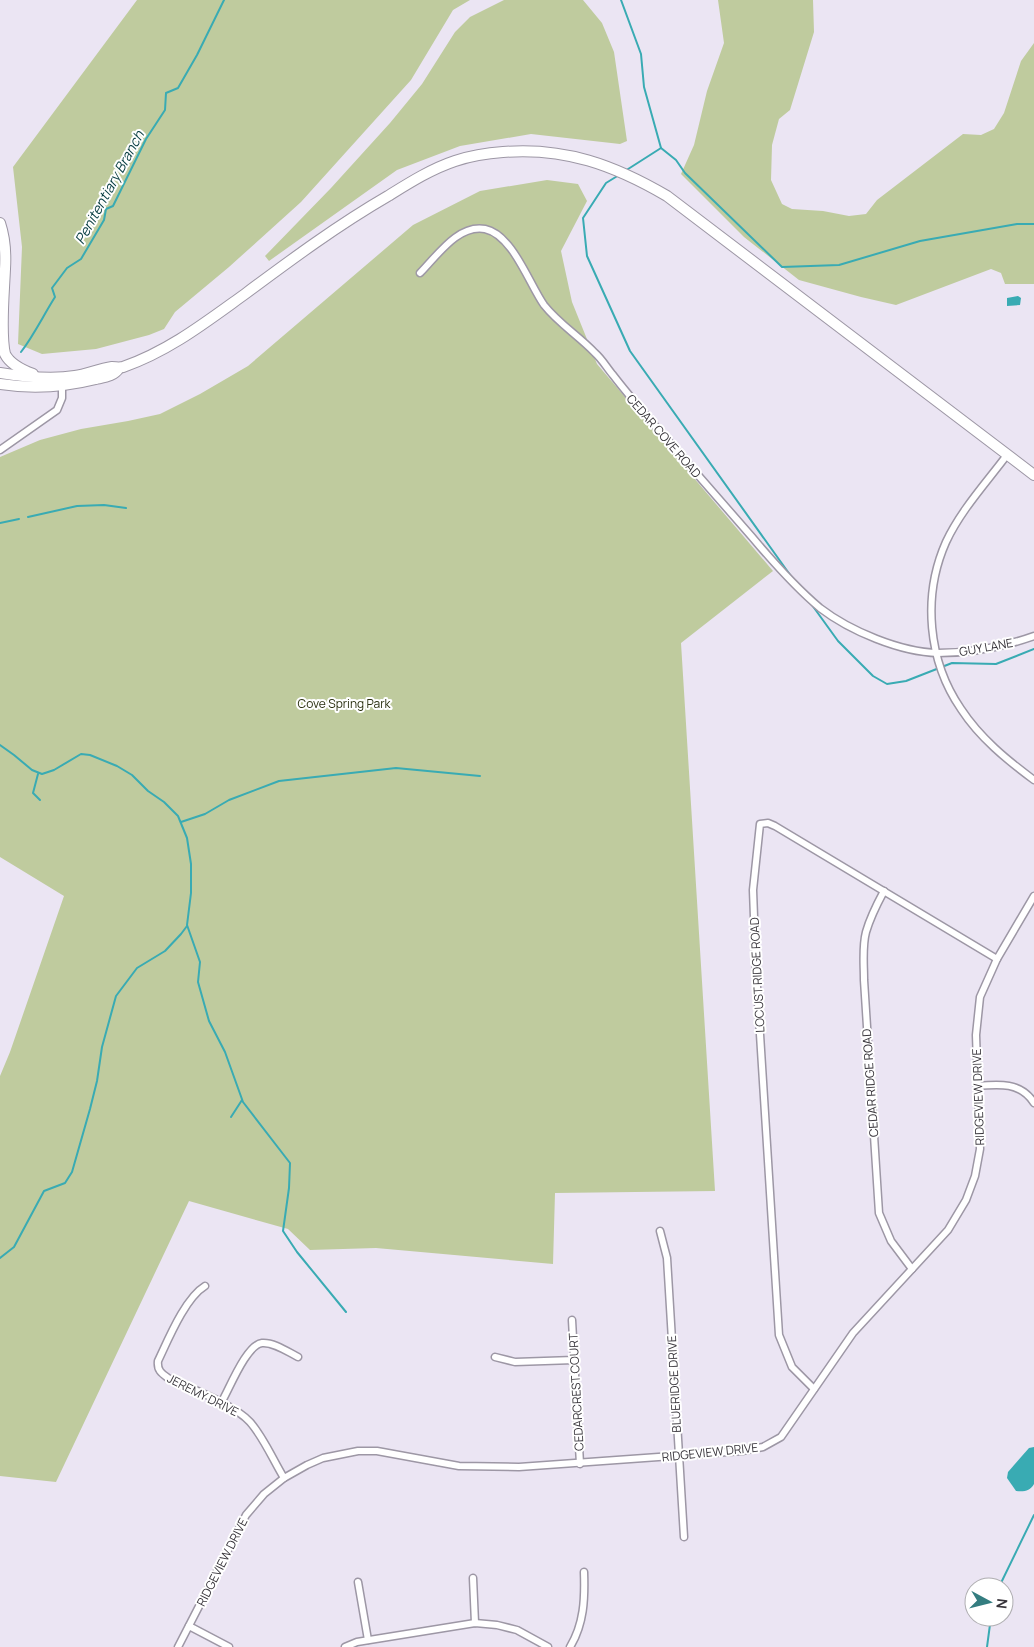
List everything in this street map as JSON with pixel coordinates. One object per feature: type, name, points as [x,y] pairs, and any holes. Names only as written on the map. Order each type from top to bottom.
[{"type":"highway","points":[[0,384],[26,387],[109,376],[116,373],[119,368],[148,357],[187,335],[311,244],[396,191],[437,169],[455,161],[494,153],[513,151],[552,152],[591,160],[611,167],[667,196],[1034,475]]},
{"type":"highway","points":[[0,223],[6,258],[1,324],[2,341],[6,356],[21,369],[43,377]]},
{"type":"highway","points":[[0,373],[43,377],[62,381]]},
{"type":"street","name":"CEDAR COVE ROAD","points":[[420,273],[450,241],[465,231],[477,228],[496,234],[515,253],[535,290],[556,320],[597,355],[630,397],[800,589],[830,615],[861,632],[899,646],[936,653]]},
{"type":"street","points":[[0,450],[56,410],[62,398],[62,381]]},
{"type":"street","points":[[1007,455],[961,516],[946,542],[940,558],[933,591],[932,627],[936,653],[951,694],[971,724],[1002,755],[1034,780]]},
{"type":"street","name":"GUY LANE","points":[[936,653],[987,649],[1011,644],[1034,636]]},
{"type":"street","name":"LOCUST RIDGE ROAD","points":[[814,1389],[792,1367],[779,1335],[752,890],[760,824],[768,823],[775,826],[996,959]]},
{"type":"street","name":"CEDAR RIDGE ROAD","points":[[884,891],[866,933],[864,952],[864,980],[879,1213],[891,1241],[912,1269]]},
{"type":"street","name":"RIDGEVIEW DRIVE","points":[[178,1647],[246,1515],[264,1494],[284,1478],[323,1458],[358,1451],[377,1451],[473,1467],[519,1467],[742,1451],[763,1447],[781,1437],[853,1333],[948,1230],[966,1200],[972,1184],[980,1149],[976,1035],[980,996],[996,959],[1034,896]]},
{"type":"street","points":[[978,1086],[1000,1084],[1010,1086],[1022,1090],[1029,1095],[1034,1103]]},
{"type":"street","name":"BLUERIDGE DRIVE","points":[[660,1231],[666,1258],[684,1537]]},
{"type":"street","name":"JEREMY DRIVE","points":[[204,1286],[187,1304],[161,1355],[158,1367],[161,1373],[168,1378],[221,1403],[249,1421],[284,1478]]},
{"type":"street","name":"CEDARCREST COURT","points":[[572,1320],[580,1464]]},
{"type":"street","points":[[221,1403],[248,1352],[257,1344],[268,1344],[298,1357]]},
{"type":"street","points":[[495,1357],[515,1362],[574,1360]]},
{"type":"street","points":[[570,1647],[578,1634],[582,1619],[584,1572]]},
{"type":"street","points":[[473,1578],[476,1623]]},
{"type":"street","points":[[358,1582],[368,1640]]},
{"type":"street","points":[[345,1647],[357,1642],[476,1623],[518,1630],[548,1647]]},
{"type":"street","points":[[189,1626],[230,1647]]},
{"type":"green space","points":[[137,0],[470,0],[453,10],[411,80],[301,202],[229,267],[175,312],[164,329],[149,335],[96,349],[42,354],[18,344],[22,247],[13,167]]},
{"type":"green space","points":[[504,0],[583,0],[602,23],[614,52],[627,141],[620,144],[531,134],[460,146],[397,170],[269,261],[265,256],[331,188],[390,123],[422,84],[455,32],[470,17]]},
{"type":"green space","points":[[718,0],[813,0],[814,32],[790,110],[779,119],[772,145],[771,180],[782,204],[792,209],[823,211],[849,216],[866,214],[877,200],[963,134],[981,135],[994,129],[1004,113],[1021,61],[1034,43],[1034,284],[1005,284],[1001,273],[991,269],[896,305],[799,280],[744,237],[681,174],[694,145],[707,91],[724,43]]},
{"type":"green space","name":"Cove Spring Park","points":[[547,180],[578,184],[587,201],[561,251],[572,302],[597,364],[773,571],[681,643],[715,1191],[555,1193],[553,1264],[376,1248],[310,1250],[288,1229],[189,1201],[56,1482],[0,1476],[0,1076],[64,896],[0,857],[0,457],[40,440],[81,429],[160,414],[200,394],[248,366],[413,225],[480,191]]},
{"type":"water","points":[[1018,296],[1021,298],[1020,305],[1007,306],[1007,298]]},
{"type":"water","points":[[1034,1447],[1034,1484],[1026,1490],[1016,1491],[1007,1478],[1008,1472],[1029,1448]]},
{"type":"waterway","name":"Penitentiary Branch","points":[[21,352],[55,297],[52,288],[67,268],[81,259],[104,220],[106,209],[113,206],[146,139],[165,110],[166,93],[178,88],[197,55],[224,0]]},
{"type":"waterway","points":[[621,0],[641,54],[644,87],[661,148],[676,160],[685,173],[782,267],[839,265],[920,241],[1017,224],[1034,224]]},
{"type":"waterway","points":[[625,171],[661,148]]},
{"type":"waterway","points":[[619,175],[606,183],[583,218],[587,256],[630,351],[793,579]]},
{"type":"waterway","points":[[28,517],[77,506],[104,505],[126,508]]},
{"type":"waterway","points":[[0,523],[19,519]]},
{"type":"waterway","points":[[812,605],[838,641],[873,676],[887,684],[906,681],[952,663],[996,664],[1034,649]]},
{"type":"waterway","points":[[0,745],[32,770],[42,774],[54,770],[81,754],[90,755],[117,766],[132,775],[178,816],[187,838],[191,864],[191,893],[187,925],[200,962],[198,982],[209,1021],[225,1052],[243,1102],[290,1163],[289,1188],[283,1231],[297,1252],[346,1312]]},
{"type":"waterway","name":"Penitentiary Branch","points":[[181,822],[205,814],[229,800],[279,781],[396,768],[480,776]]},
{"type":"waterway","points":[[38,774],[33,793],[40,800]]},
{"type":"waterway","points":[[0,1258],[14,1247],[44,1191],[65,1183],[72,1172],[90,1109],[97,1081],[102,1047],[116,996],[137,968],[165,951],[187,926]]},
{"type":"waterway","points":[[231,1117],[242,1100]]},
{"type":"waterway","points":[[1004,1577],[1034,1515]]},
{"type":"waterway","points":[[987,1647],[990,1627]]}]
